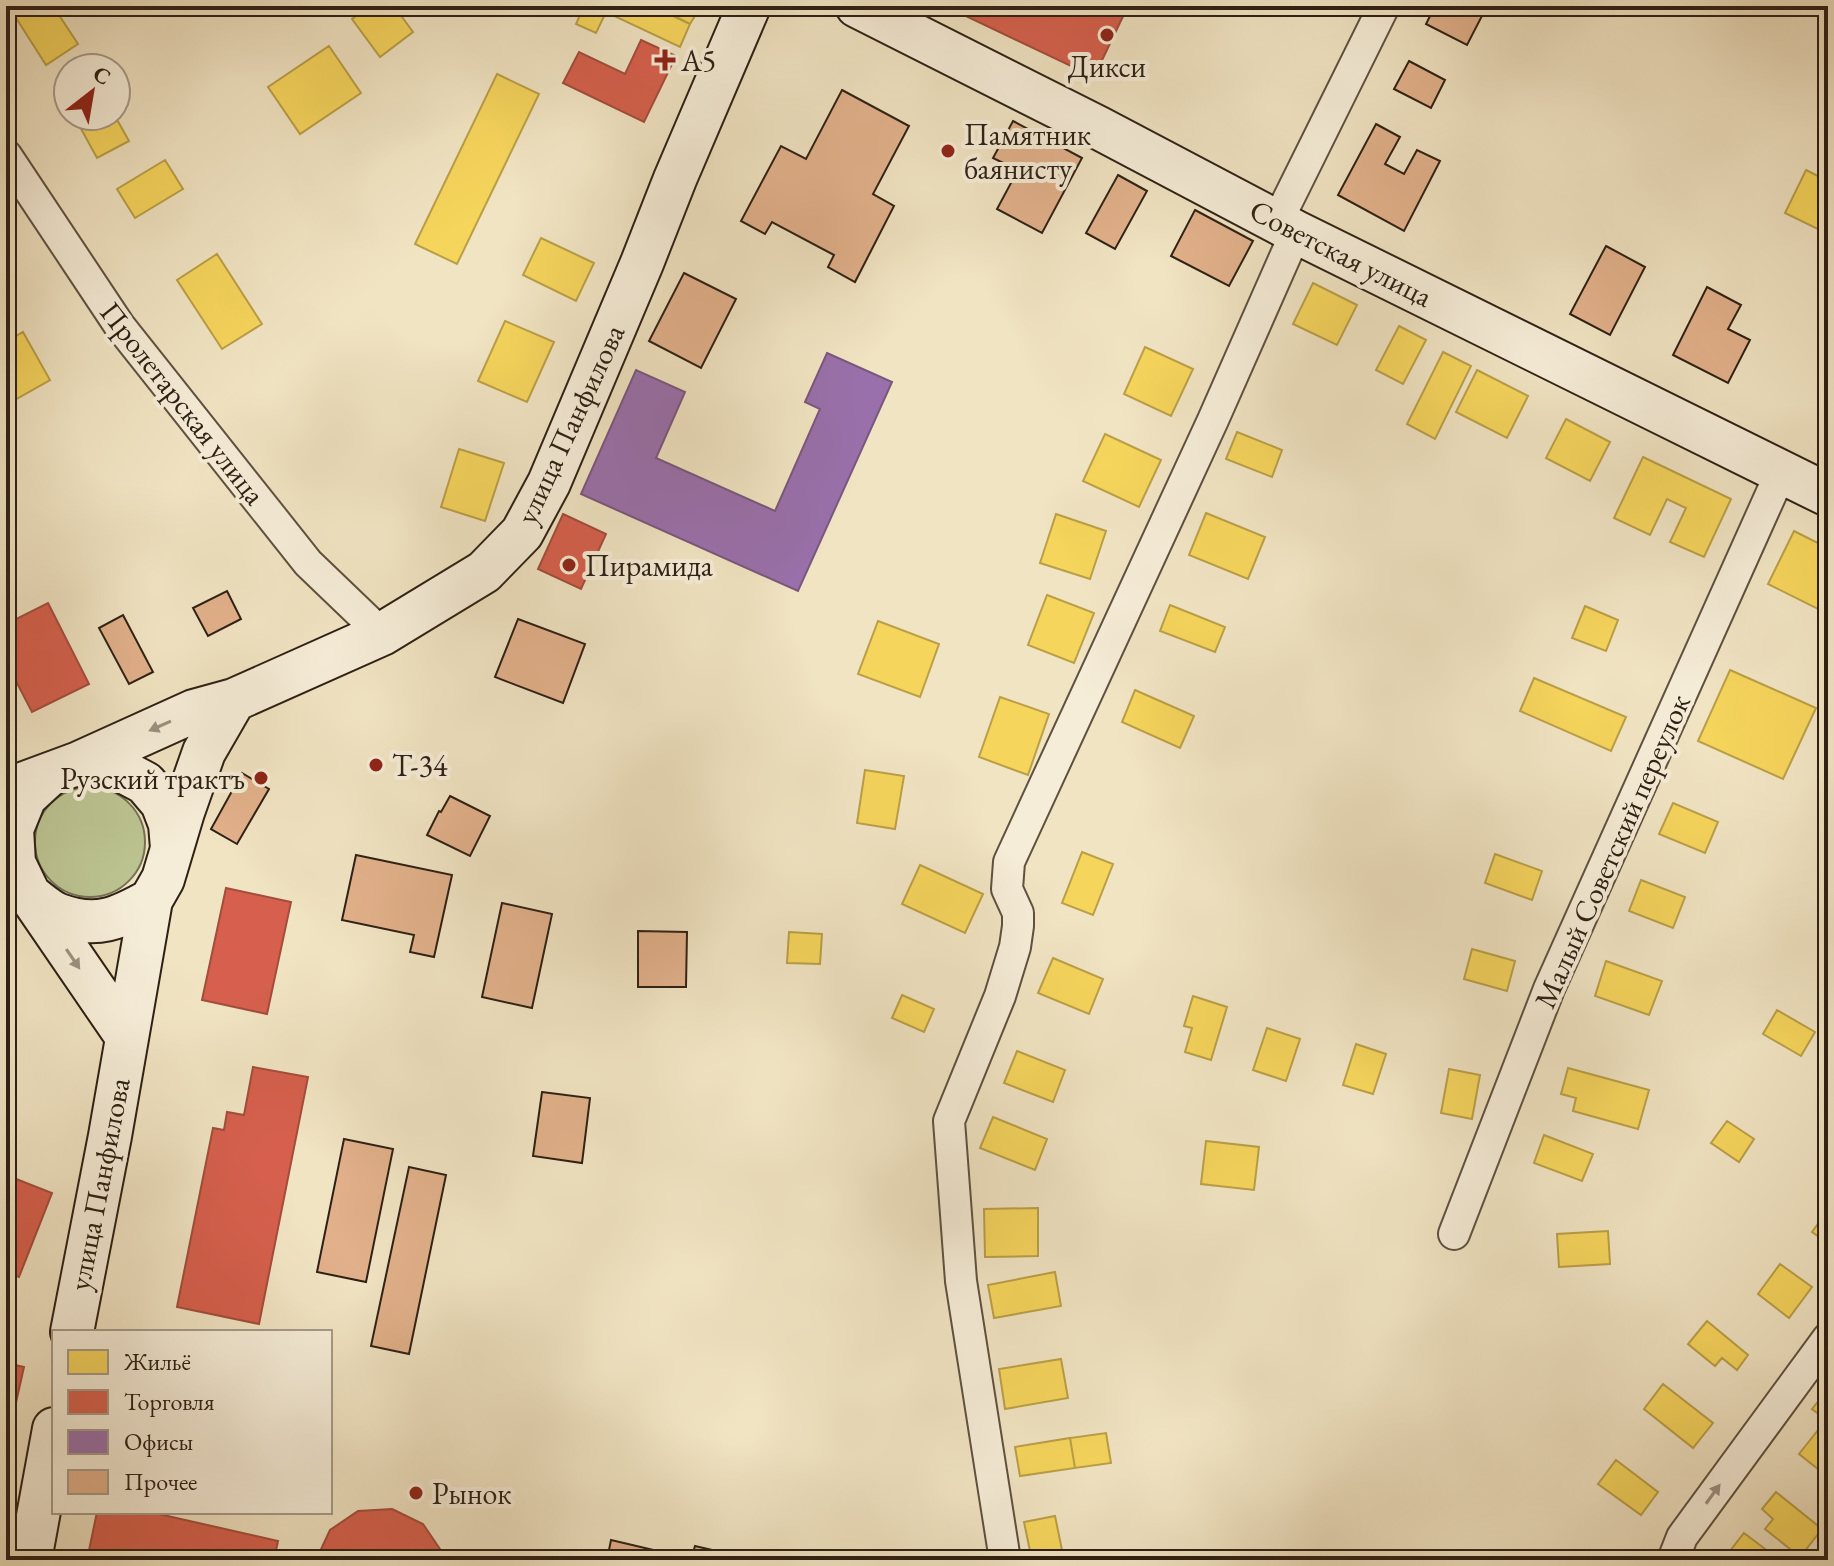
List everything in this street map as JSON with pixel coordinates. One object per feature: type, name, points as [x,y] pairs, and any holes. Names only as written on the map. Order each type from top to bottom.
[{"type":"main road","name":"улица Панфилова","points":[[127,1037],[18,884],[12,829],[25,797],[64,768],[194,711],[234,700],[382,634],[484,572],[522,533],[549,483],[749,6]]},
{"type":"main road","name":"Советская улица","points":[[857,6],[1286,227],[1828,495]]},
{"type":"main road","name":"улица Панфилова","points":[[72,1330],[151,900],[163,879],[204,752],[234,700]]},
{"type":"main road","name":"улица Панфилова","points":[[64,768],[109,764],[145,783],[162,803],[170,824],[172,848]]},
{"type":"main road","points":[[6,790],[64,768]]},
{"type":"main road","points":[[18,884],[57,915],[95,922],[122,917],[151,900]]},
{"type":"main road","points":[[30,1560],[52,1440]]},
{"type":"street","points":[[1005,1560],[961,1281],[949,1121],[1000,996],[1015,947],[1018,913],[1007,889],[1009,862],[1213,420],[1286,227],[1384,6]]},
{"type":"street","name":"Пролетарская улица","points":[[6,155],[128,337],[308,563],[382,634]]},
{"type":"street","name":"Малый Советский переулок","points":[[1454,1234],[1549,989],[1781,472]]},
{"type":"street","points":[[1673,1560],[1682,1537],[1828,1338]]},
{"type":"green space","points":[[90,787],[111,791],[129,803],[141,821],[145,842],[141,863],[129,881],[111,893],[90,897],[69,893],[51,881],[39,863],[35,842],[39,821],[51,803],[69,791]]},
{"type":"building: Жильё","points":[[17,6],[53,6],[78,44],[66,52],[52,52],[52,61],[46,65],[11,10]]},
{"type":"building: Жильё","points":[[370,6],[394,6],[413,32],[380,57],[352,19]]},
{"type":"building: Жильё","points":[[584,6],[652,6],[690,24],[680,47],[606,12],[596,33],[576,24]]},
{"type":"building: Жильё","points":[[674,6],[701,6],[690,24],[670,14]]},
{"type":"building: Жильё","points":[[1726,6],[1747,6],[1744,14]]},
{"type":"building: Жильё","points":[[329,46],[361,93],[300,134],[268,87]]},
{"type":"building: Жильё","points":[[497,74],[539,94],[457,264],[415,244]]},
{"type":"building: Жильё","points":[[83,132],[124,132],[129,141],[97,158]]},
{"type":"building: Жильё","points":[[165,160],[183,189],[135,218],[117,189]]},
{"type":"building: Жильё","points":[[1806,170],[1828,181],[1828,234],[1785,213]]},
{"type":"building: Жильё","points":[[541,238],[594,263],[576,301],[523,275]]},
{"type":"building: Жильё","points":[[217,254],[262,324],[222,349],[177,280]]},
{"type":"building: Жильё","points":[[1313,283],[1357,305],[1337,345],[1293,324]]},
{"type":"building: Жильё","points":[[505,321],[554,342],[527,402],[478,381]]},
{"type":"building: Жильё","points":[[1399,326],[1426,340],[1403,384],[1376,370]]},
{"type":"building: Жильё","points":[[23,332],[50,380],[13,401],[6,389],[6,342]]},
{"type":"building: Жильё","points":[[1145,347],[1193,369],[1171,416],[1124,394]]},
{"type":"building: Жильё","points":[[1443,352],[1471,366],[1435,439],[1407,424]]},
{"type":"building: Жильё","points":[[1477,370],[1528,396],[1507,438],[1456,412]]},
{"type":"building: Жильё","points":[[1566,419],[1610,442],[1590,481],[1546,458]]},
{"type":"building: Жильё","points":[[1237,432],[1282,450],[1272,477],[1226,459]]},
{"type":"building: Жильё","points":[[1105,434],[1161,460],[1139,507],[1083,481]]},
{"type":"building: Жильё","points":[[459,449],[504,463],[485,521],[441,507]]},
{"type":"building: Жильё","points":[[1643,457],[1731,499],[1704,557],[1670,542],[1686,508],[1667,499],[1650,535],[1614,518]]},
{"type":"building: Жильё","points":[[1206,513],[1265,537],[1248,579],[1189,555]]},
{"type":"building: Жильё","points":[[1056,514],[1106,531],[1090,579],[1040,563]]},
{"type":"building: Жильё","points":[[1794,531],[1828,548],[1828,614],[1768,584]]},
{"type":"building: Жильё","points":[[1047,595],[1094,613],[1074,663],[1028,645]]},
{"type":"building: Жильё","points":[[1170,605],[1225,627],[1215,652],[1160,631]]},
{"type":"building: Жильё","points":[[1585,606],[1618,620],[1606,651],[1572,638]]},
{"type":"building: Жильё","points":[[878,621],[939,644],[920,697],[858,674]]},
{"type":"building: Жильё","points":[[1730,670],[1816,708],[1783,779],[1698,741]]},
{"type":"building: Жильё","points":[[1534,678],[1626,717],[1611,751],[1520,711]]},
{"type":"building: Жильё","points":[[1135,690],[1194,716],[1180,748],[1122,722]]},
{"type":"building: Жильё","points":[[1000,697],[1049,714],[1028,775],[979,757]]},
{"type":"building: Жильё","points":[[865,770],[904,776],[895,829],[857,823]]},
{"type":"building: Жильё","points":[[1673,803],[1718,822],[1705,853],[1659,834]]},
{"type":"building: Жильё","points":[[1082,852],[1113,864],[1093,915],[1062,903]]},
{"type":"building: Жильё","points":[[1495,854],[1542,871],[1532,900],[1485,883]]},
{"type":"building: Жильё","points":[[920,865],[983,894],[965,933],[902,904]]},
{"type":"building: Жильё","points":[[1641,880],[1685,897],[1673,928],[1629,911]]},
{"type":"building: Жильё","points":[[789,932],[822,934],[820,964],[787,963]]},
{"type":"building: Жильё","points":[[1472,949],[1515,961],[1507,991],[1464,979]]},
{"type":"building: Жильё","points":[[1053,958],[1103,979],[1089,1014],[1038,993]]},
{"type":"building: Жильё","points":[[1606,961],[1662,981],[1649,1015],[1595,996]]},
{"type":"building: Жильё","points":[[902,995],[934,1009],[924,1032],[892,1018]]},
{"type":"building: Жильё","points":[[1193,996],[1227,1007],[1211,1060],[1185,1052],[1192,1028],[1184,1026]]},
{"type":"building: Жильё","points":[[1777,1010],[1815,1032],[1801,1056],[1763,1034]]},
{"type":"building: Жильё","points":[[1267,1028],[1300,1039],[1286,1081],[1253,1070]]},
{"type":"building: Жильё","points":[[1356,1044],[1386,1054],[1373,1094],[1343,1085]]},
{"type":"building: Жильё","points":[[1017,1051],[1065,1070],[1053,1102],[1004,1083]]},
{"type":"building: Жильё","points":[[1568,1068],[1649,1090],[1638,1129],[1573,1111],[1576,1098],[1561,1094]]},
{"type":"building: Жильё","points":[[1449,1069],[1480,1075],[1472,1119],[1441,1113]]},
{"type":"building: Жильё","points":[[993,1117],[1047,1139],[1035,1170],[980,1148]]},
{"type":"building: Жильё","points":[[1727,1121],[1754,1139],[1739,1162],[1711,1143]]},
{"type":"building: Жильё","points":[[1544,1135],[1593,1154],[1582,1181],[1534,1163]]},
{"type":"building: Жильё","points":[[1206,1141],[1259,1147],[1254,1190],[1201,1184]]},
{"type":"building: Жильё","points":[[1038,1208],[1038,1256],[985,1257],[984,1209]]},
{"type":"building: Жильё","points":[[1828,1210],[1828,1243],[1812,1232]]},
{"type":"building: Жильё","points":[[1608,1231],[1610,1264],[1559,1267],[1557,1234]]},
{"type":"building: Жильё","points":[[1780,1264],[1812,1287],[1789,1318],[1758,1294]]},
{"type":"building: Жильё","points":[[1055,1272],[1061,1306],[994,1318],[988,1285]]},
{"type":"building: Жильё","points":[[1707,1321],[1748,1355],[1737,1370],[1722,1358],[1715,1366],[1688,1344]]},
{"type":"building: Жильё","points":[[1061,1359],[1068,1398],[1005,1409],[999,1369]]},
{"type":"building: Жильё","points":[[1663,1384],[1713,1423],[1693,1448],[1644,1409]]},
{"type":"building: Жильё","points":[[1828,1389],[1828,1477],[1799,1454],[1826,1420],[1812,1409]]},
{"type":"building: Жильё","points":[[1106,1433],[1111,1463],[1075,1468],[1070,1438]]},
{"type":"building: Жильё","points":[[1070,1438],[1075,1468],[1020,1476],[1015,1447]]},
{"type":"building: Жильё","points":[[1616,1460],[1658,1492],[1641,1515],[1598,1484]]},
{"type":"building: Жильё","points":[[1776,1492],[1822,1529],[1800,1557],[1765,1529],[1773,1519],[1762,1509]]},
{"type":"building: Жильё","points":[[1055,1516],[1062,1550],[1031,1556],[1024,1522]]},
{"type":"building: Жильё","points":[[1744,1533],[1769,1552],[1763,1560],[1723,1560]]},
{"type":"building: Торговля","points":[[945,6],[1128,6],[1094,77]]},
{"type":"building: Торговля","points":[[641,40],[676,56],[644,122],[563,83],[579,52],[625,74]]},
{"type":"building: Торговля","points":[[563,514],[606,534],[581,589],[538,569]]},
{"type":"building: Торговля","points":[[48,603],[89,684],[32,712],[6,662],[6,624]]},
{"type":"building: Торговля","points":[[226,888],[291,902],[267,1014],[202,1000]]},
{"type":"building: Торговля","points":[[253,1067],[308,1077],[259,1324],[177,1307],[213,1128],[224,1130],[227,1112],[244,1115]]},
{"type":"building: Торговля","points":[[6,1175],[52,1193],[19,1277],[6,1272]]},
{"type":"building: Торговля","points":[[6,1363],[24,1367],[6,1447]]},
{"type":"building: Торговля","points":[[392,1509],[423,1524],[442,1552],[442,1560],[316,1560],[330,1530],[358,1511]]},
{"type":"building: Торговля","points":[[97,1514],[159,1514],[278,1541],[274,1560],[87,1560]]},
{"type":"building: Офисы","points":[[827,353],[892,382],[798,591],[581,494],[636,370],[685,392],[656,458],[775,511],[820,409],[805,402]]},
{"type":"building: Прочее","points":[[1435,6],[1472,6],[1484,12],[1467,45],[1426,24]]},
{"type":"building: Прочее","points":[[1409,61],[1445,80],[1431,108],[1394,89]]},
{"type":"building: Прочее","points":[[842,90],[909,126],[873,194],[894,206],[855,282],[828,267],[834,255],[772,222],[765,234],[741,221],[781,146],[806,159]]},
{"type":"building: Прочее","points":[[1013,121],[1082,158],[1042,233],[997,209],[1018,170],[993,158]]},
{"type":"building: Прочее","points":[[1376,124],[1400,137],[1385,164],[1404,174],[1417,150],[1440,161],[1404,231],[1338,195]]},
{"type":"building: Прочее","points":[[1118,175],[1147,191],[1115,249],[1086,233]]},
{"type":"building: Прочее","points":[[1195,210],[1253,241],[1229,286],[1171,256]]},
{"type":"building: Прочее","points":[[1606,246],[1645,267],[1610,335],[1570,314]]},
{"type":"building: Прочее","points":[[684,273],[736,299],[701,368],[649,341]]},
{"type":"building: Прочее","points":[[1707,287],[1741,305],[1728,329],[1750,340],[1728,383],[1673,355]]},
{"type":"building: Прочее","points":[[227,591],[241,619],[208,636],[193,608]]},
{"type":"building: Прочее","points":[[123,615],[153,672],[129,684],[99,628]]},
{"type":"building: Прочее","points":[[518,619],[585,644],[563,703],[495,677]]},
{"type":"building: Прочее","points":[[242,773],[269,789],[237,844],[211,829]]},
{"type":"building: Прочее","points":[[450,796],[490,816],[470,856],[427,835]]},
{"type":"building: Прочее","points":[[356,855],[452,875],[434,957],[410,952],[414,935],[342,920]]},
{"type":"building: Прочее","points":[[502,903],[552,914],[532,1008],[482,997]]},
{"type":"building: Прочее","points":[[638,931],[687,932],[686,987],[638,987]]},
{"type":"building: Прочее","points":[[542,1092],[590,1098],[582,1163],[533,1156]]},
{"type":"building: Прочее","points":[[344,1139],[393,1149],[366,1282],[317,1272]]},
{"type":"building: Прочее","points":[[409,1167],[446,1175],[409,1354],[371,1346]]},
{"type":"building: Прочее","points":[[611,1540],[692,1559],[607,1560]]},
{"type":"building: Прочее","points":[[695,1546],[755,1560],[691,1560]]},
{"type":"place","name":"Дикси","points":[[1107,35]]},
{"type":"place","name":"А5","points":[[665,60]]},
{"type":"place","name":"Памятник баянисту","points":[[948,151]]},
{"type":"place","name":"Пирамида","points":[[569,565]]},
{"type":"place","name":"Т-34","points":[[376,765]]},
{"type":"place","name":"Рузский трактъ","points":[[261,778]]},
{"type":"place","name":"Рынок","points":[[416,1493]]}]
